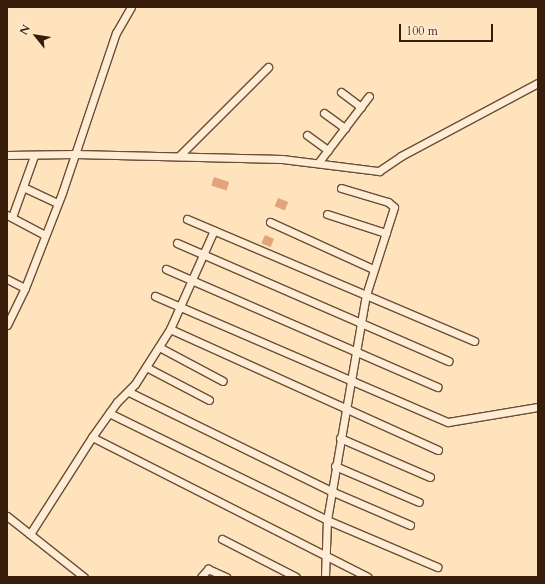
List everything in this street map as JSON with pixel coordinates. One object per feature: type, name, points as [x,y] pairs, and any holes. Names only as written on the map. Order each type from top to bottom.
[{"type":"street","points":[[7,325],[10,312],[25,288],[58,203],[76,154],[116,33],[131,7]]},
{"type":"street","points":[[179,156],[268,67]]},
{"type":"street","points":[[7,155],[34,156],[76,154],[282,160],[380,171],[401,156],[538,83]]},
{"type":"street","points":[[341,92],[361,107]]},
{"type":"street","points":[[318,164],[369,96]]},
{"type":"street","points":[[324,113],[345,128]]},
{"type":"street","points":[[307,135],[328,150]]},
{"type":"street","points":[[34,156],[23,186],[9,216],[45,235]]},
{"type":"street","points":[[23,186],[58,203]]},
{"type":"street","points":[[325,577],[327,520],[331,491],[366,295],[373,269],[394,211],[392,204],[341,188]]},
{"type":"street","points":[[327,214],[386,233]]},
{"type":"street","points":[[187,219],[474,341]]},
{"type":"street","points":[[270,222],[373,269]]},
{"type":"street","points":[[30,534],[92,437],[109,413],[129,392],[170,330],[214,230]]},
{"type":"street","points":[[177,243],[448,361]]},
{"type":"street","points":[[166,269],[438,388]]},
{"type":"street","points":[[7,279],[25,288]]},
{"type":"street","points":[[155,296],[448,422],[538,408]]},
{"type":"street","points":[[170,330],[438,450]]},
{"type":"street","points":[[159,347],[223,381]]},
{"type":"street","points":[[146,367],[209,400]]},
{"type":"street","points":[[129,392],[331,491],[410,525]]},
{"type":"street","points":[[109,413],[327,520],[437,567]]},
{"type":"street","points":[[92,437],[368,577]]},
{"type":"street","points":[[340,438],[430,477]]},
{"type":"street","points":[[335,466],[419,502]]},
{"type":"street","points":[[7,516],[84,577]]},
{"type":"street","points":[[222,539],[296,577]]},
{"type":"street","points":[[201,577],[208,569],[226,577]]},
{"type":"building","points":[[214,177],[229,182],[226,191],[211,186]]},
{"type":"building","points":[[278,198],[288,202],[285,210],[275,206]]},
{"type":"building","points":[[265,235],[274,239],[270,247],[261,243]]}]
